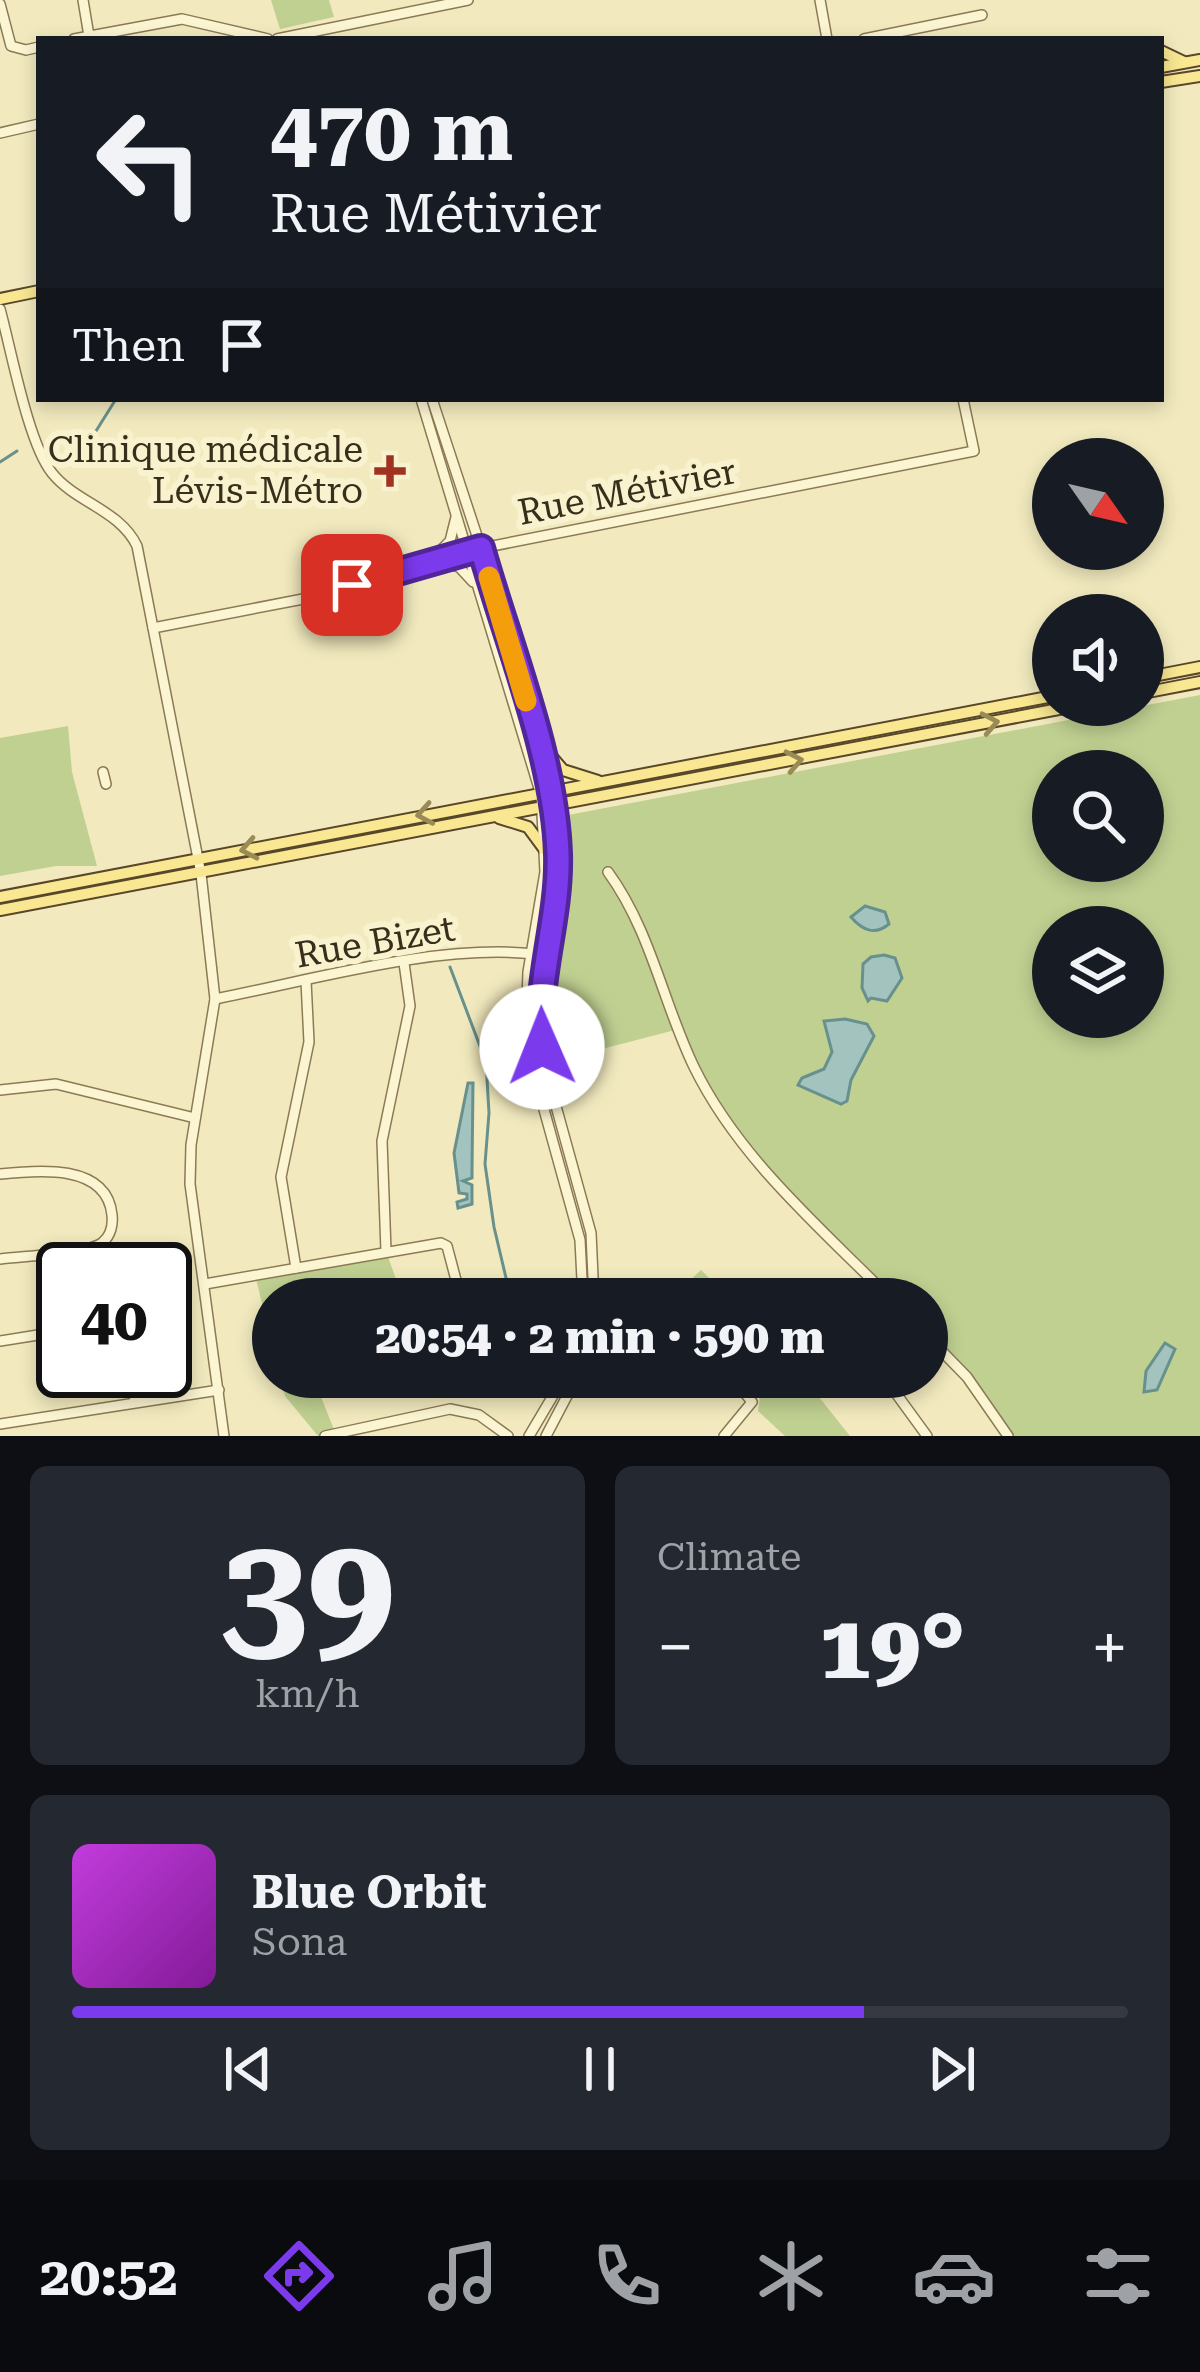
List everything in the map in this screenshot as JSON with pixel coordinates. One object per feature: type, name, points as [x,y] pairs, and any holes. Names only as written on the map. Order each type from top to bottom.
[{"type":"main road","points":[[1164,52],[1194,61]]},
{"type":"main road","points":[[1164,67],[1194,61]]},
{"type":"main road","points":[[1164,82],[1200,76]]},
{"type":"main road","points":[[0,298],[36,292]]},
{"type":"main road","points":[[1164,674],[1200,667]]},
{"type":"main road","points":[[1164,689],[1200,682]]},
{"type":"main road","points":[[0,910],[490,818],[608,783],[1032,700]]},
{"type":"main road","points":[[0,897],[1032,714]]},
{"type":"main road","points":[[538,742],[563,770],[608,783]]},
{"type":"main road","points":[[490,818],[521,823],[534,832],[545,850]]},
{"type":"street","points":[[83,0],[89,36],[182,19],[232,35]]},
{"type":"street","points":[[317,36],[423,4],[468,0]]},
{"type":"street","points":[[820,0],[826,36]]},
{"type":"street","points":[[0,4],[11,46],[36,48]]},
{"type":"street","points":[[880,36],[982,15]]},
{"type":"street","points":[[0,133],[36,125]]},
{"type":"street","points":[[0,309],[45,463],[64,485],[131,534],[153,628],[198,859],[215,999],[195,1118],[190,1184],[224,1436]]},
{"type":"street","points":[[422,402],[548,800],[541,905],[526,1005],[529,1054],[586,1278]]},
{"type":"street","points":[[433,402],[538,742],[558,887],[538,1011],[543,1059],[592,1233],[590,1278]]},
{"type":"street","name":"Rue Métivier","points":[[153,628],[303,599],[468,550],[974,452],[964,402]]},
{"type":"street","points":[[426,562],[450,542],[456,512]]},
{"type":"street","points":[[426,562],[459,567],[482,597]]},
{"type":"street","points":[[103,772],[106,784]]},
{"type":"street","points":[[608,872],[645,937],[693,1064],[722,1117],[757,1163],[870,1278]]},
{"type":"street","name":"Rue Bizet","points":[[215,999],[485,952],[546,956]]},
{"type":"street","points":[[386,1251],[382,1141],[410,1006],[404,963]]},
{"type":"street","points":[[296,1268],[281,1177],[309,1042],[306,981]]},
{"type":"street","points":[[0,1090],[56,1084],[195,1118]]},
{"type":"street","points":[[0,1174],[53,1171],[94,1182],[109,1201],[112,1218],[108,1235],[94,1246],[0,1259]]},
{"type":"street","points":[[205,1285],[441,1243],[447,1246],[455,1278]]},
{"type":"street","points":[[0,1341],[36,1335]]},
{"type":"street","points":[[948,1358],[1008,1436]]},
{"type":"street","points":[[0,1424],[219,1390]]},
{"type":"street","points":[[529,1436],[552,1398]]},
{"type":"street","points":[[546,1436],[566,1398]]},
{"type":"street","points":[[725,1436],[752,1402],[749,1398]]},
{"type":"street","points":[[899,1398],[927,1436]]},
{"type":"street","points":[[325,1436],[450,1409],[479,1415],[508,1436]]},
{"type":"green space","points":[[271,0],[329,0],[334,17],[280,29]]},
{"type":"green space","points":[[1200,695],[1200,1436],[1012,1436],[948,1350],[948,1278],[878,1278],[746,1141],[697,1069],[679,1029],[544,1064],[538,1011],[554,916],[558,847],[565,845],[563,816],[1037,726],[1164,726],[1164,702]]},
{"type":"green space","points":[[68,726],[72,772],[97,866],[56,866],[0,876],[0,738]]},
{"type":"green space","points":[[386,1251],[396,1278],[256,1278]]},
{"type":"green space","points":[[287,1398],[321,1398],[335,1432],[318,1436]]},
{"type":"green space","points":[[760,1398],[820,1398],[850,1436],[785,1436],[758,1411]]},
{"type":"water","points":[[865,906],[885,912],[889,924],[874,930],[860,925],[851,917]]},
{"type":"water","points":[[884,955],[895,958],[902,978],[887,1001],[868,1001],[862,988],[863,964]]},
{"type":"water","points":[[824,1021],[867,1024],[874,1036],[851,1080],[847,1101],[841,1104],[798,1085],[802,1078],[824,1069],[832,1052]]},
{"type":"water","points":[[468,1083],[473,1083],[472,1178],[463,1181],[472,1185],[472,1204],[458,1208],[457,1202],[467,1199],[467,1194],[459,1193],[454,1153]]},
{"type":"water","points":[[1165,1343],[1175,1349],[1157,1390],[1144,1392],[1146,1371]]},
{"type":"waterway","points":[[51,441],[96,431],[114,402]]},
{"type":"waterway","points":[[0,462],[17,451]]},
{"type":"waterway","points":[[450,967],[486,1062],[485,1164],[506,1278]]},
{"type":"slow traffic","points":[[489,577],[526,701]]},
{"type":"place","name":"Clinique médicale Lévis-Métro","points":[[390,471]]},
{"type":"route","points":[[352,585],[481,548],[555,805],[558,887],[539,997],[542,1047]]}]
